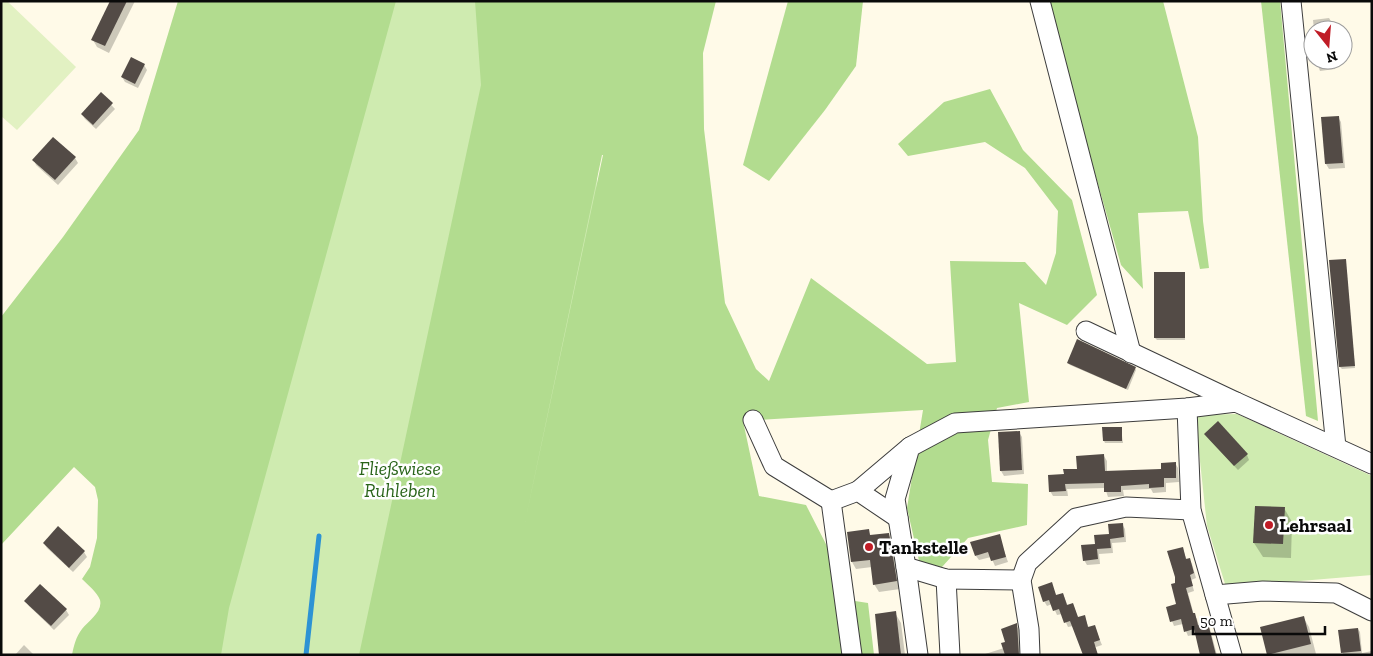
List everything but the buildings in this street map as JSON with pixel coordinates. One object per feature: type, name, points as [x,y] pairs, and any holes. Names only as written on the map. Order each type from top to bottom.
[{"type":"lane","points":[[1040,1],[1131,353]]},
{"type":"lane","points":[[1291,1],[1336,447]]},
{"type":"lane","points":[[1086,331],[1372,464]]},
{"type":"lane","points":[[831,501],[858,491],[910,447],[955,423],[1186,408],[1236,402]]},
{"type":"lane","points":[[1186,408],[1191,510],[1232,655]]},
{"type":"lane","points":[[753,420],[774,466],[831,501]]},
{"type":"lane","points":[[910,447],[895,499],[918,655]]},
{"type":"lane","points":[[858,491],[898,518]]},
{"type":"lane","points":[[831,501],[852,655]]},
{"type":"lane","points":[[1030,655],[1029,629],[1021,580],[1027,563],[1076,518],[1126,507],[1191,510]]},
{"type":"lane","points":[[906,567],[946,579],[1021,580]]},
{"type":"lane","points":[[946,579],[950,655]]},
{"type":"lane","points":[[1215,594],[1263,591],[1336,593],[1372,611]]},
{"type":"green space","points":[[1,1],[7,1],[76,67],[17,130],[1,116]]},
{"type":"green space","points":[[178,1],[396,1],[229,608],[221,655],[72,655],[78,635],[97,612],[100,604],[97,594],[82,579],[90,567],[97,538],[98,500],[95,487],[74,467],[1,545],[1,317],[63,237],[139,130]]},
{"type":"green space","name":"Fließwiese Ruhleben","points":[[355,1],[633,1],[599,152],[563,655],[176,655]]},
{"type":"green space","points":[[475,1],[716,1],[703,53],[704,129],[725,303],[756,369],[769,381],[811,278],[927,364],[956,362],[950,261],[1025,262],[1046,285],[1056,253],[1058,211],[1025,168],[985,142],[908,156],[898,144],[944,102],[990,89],[1023,150],[1072,200],[1097,295],[1067,325],[1019,303],[1029,402],[997,408],[988,440],[992,482],[1028,484],[1027,525],[968,538],[942,567],[920,565],[907,508],[923,410],[743,421],[759,496],[806,505],[855,601],[868,603],[874,655],[359,655],[481,85]],"holes":[[[602,155],[603,155],[525,522]]]},
{"type":"green space","points":[[788,1],[863,1],[856,66],[825,110],[769,181],[743,165]]},
{"type":"green space","points":[[1046,1],[1163,1],[1198,137],[1203,221],[1209,268],[1200,269],[1188,211],[1138,213],[1143,289],[1121,265]]},
{"type":"green space","points":[[1261,1],[1280,1],[1318,421],[1306,416]]},
{"type":"green space","points":[[1237,414],[1372,476],[1372,575],[1226,587],[1207,526],[1195,415]]},
{"type":"waterway","points":[[306,655],[319,536]]},
{"type":"place","name":"Lehrsaal","points":[[1269,525]]},
{"type":"place","name":"Tankstelle","points":[[869,547]]}]
